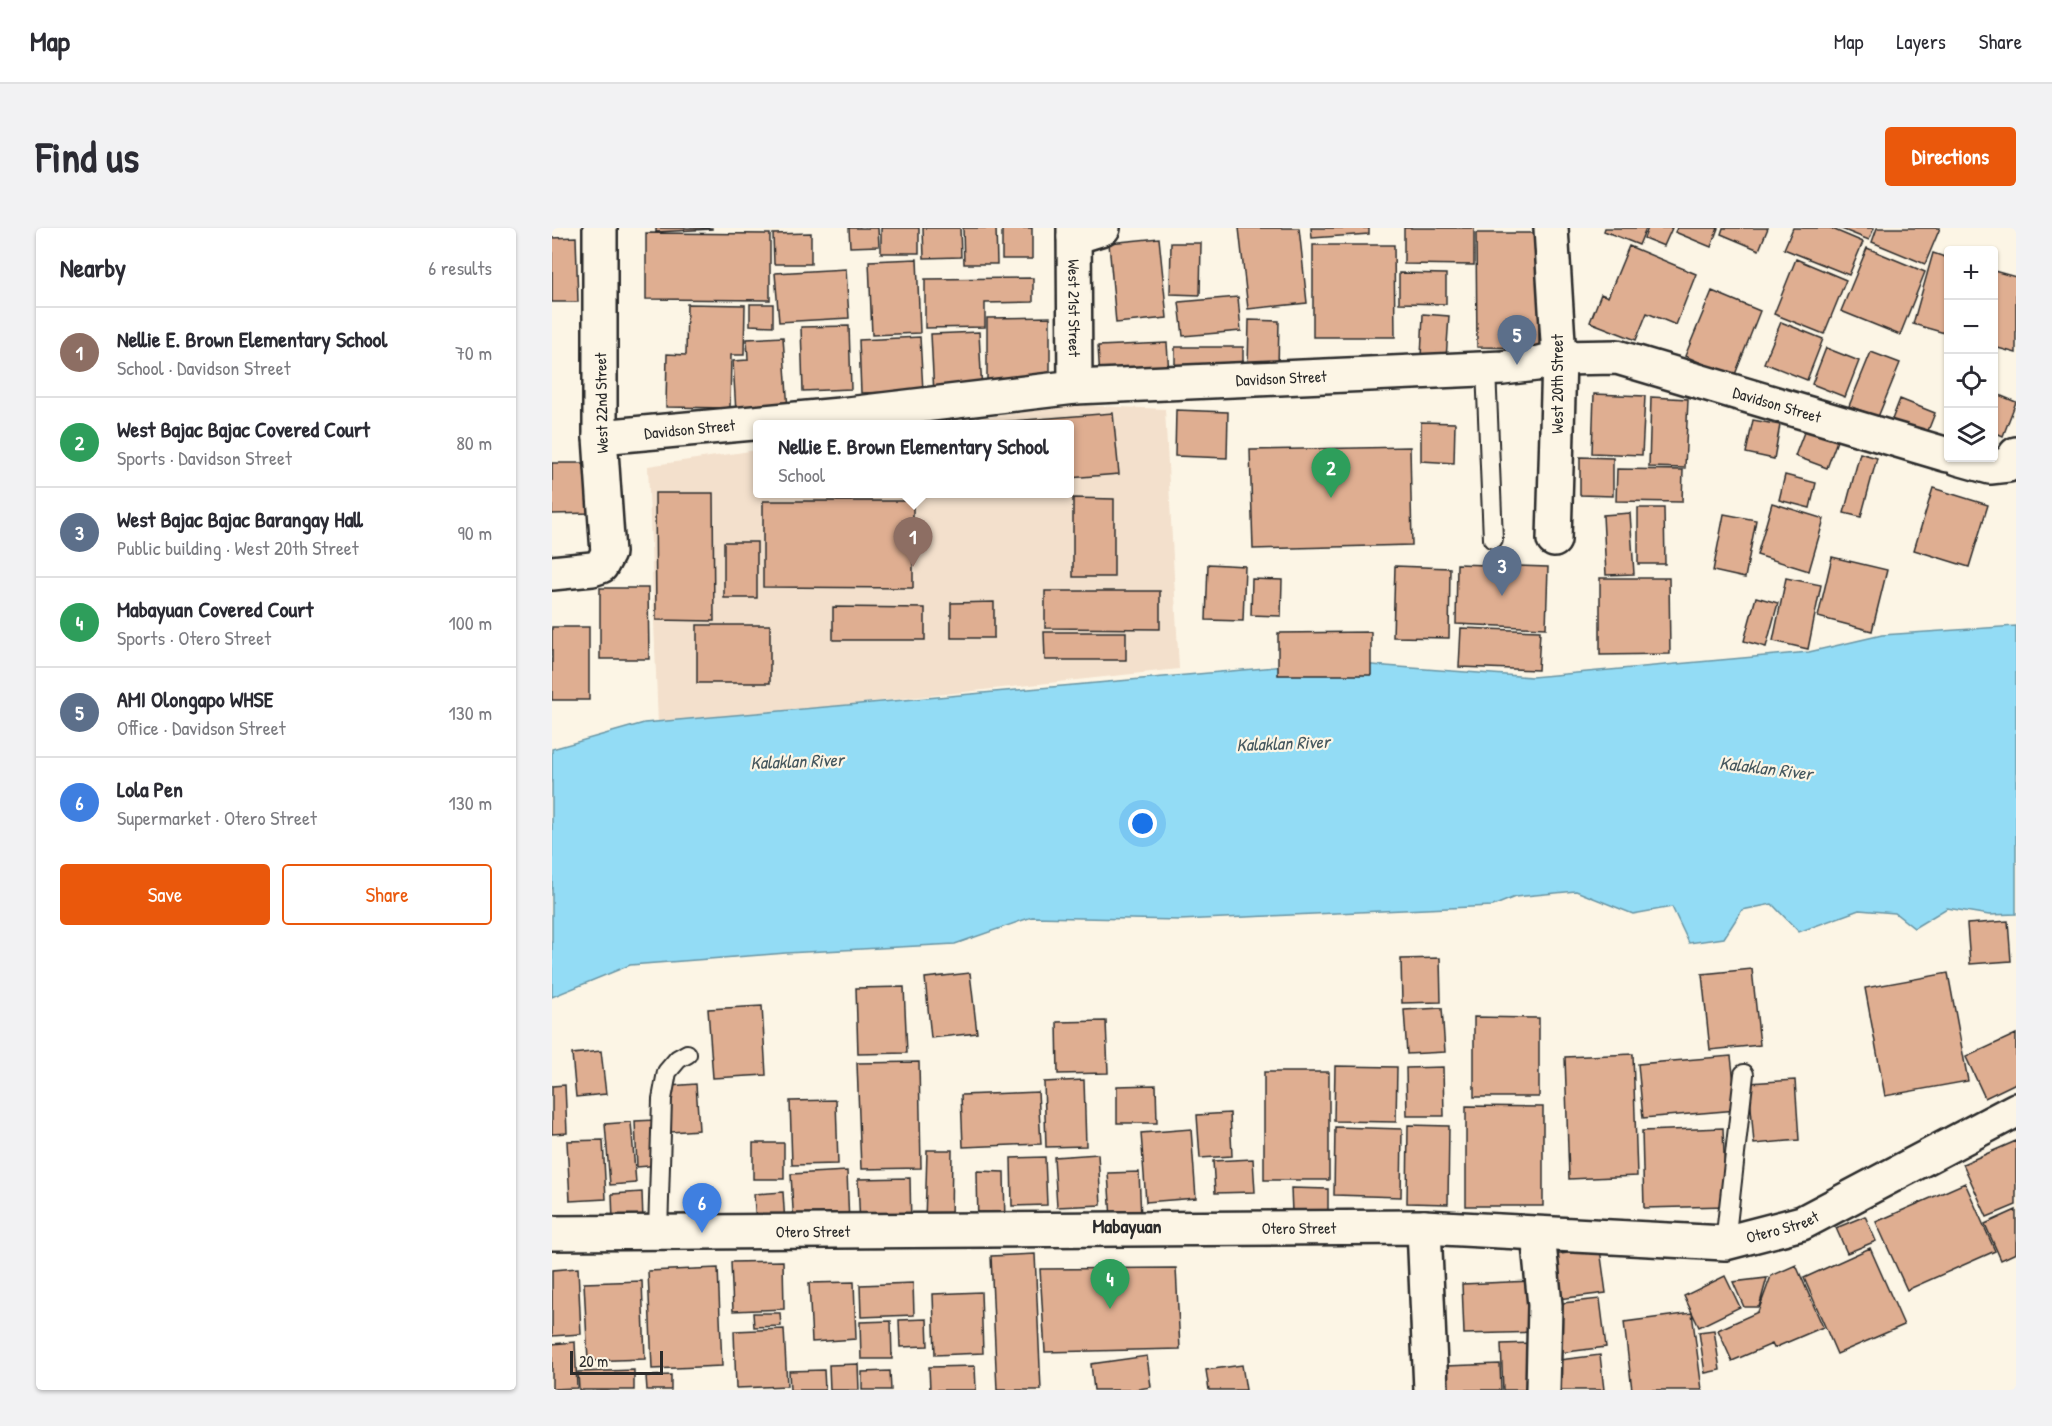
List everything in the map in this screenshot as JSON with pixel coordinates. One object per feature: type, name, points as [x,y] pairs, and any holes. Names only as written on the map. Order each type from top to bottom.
[{"type":"street","name":"West 22nd Street","points":[[552,573],[601,566],[608,553],[600,436],[600,228]]},
{"type":"street","name":"West 20th Street","points":[[1551,228],[1559,358],[1554,540]]},
{"type":"street","name":"West 21st Street","points":[[1075,387],[1084,231]]},
{"type":"street","name":"Davidson Street","points":[[841,420],[1075,387],[1486,369],[1536,364],[1559,358],[1617,357],[1944,453]]},
{"type":"street","name":"Davidson Street","points":[[600,436],[753,426]]},
{"type":"street","points":[[1972,462],[1990,467],[2012,460]]},
{"type":"street","name":"Otero Street","points":[[552,1233],[1424,1227],[1725,1243],[1802,1223],[2016,1110]]},
{"type":"street","points":[[1424,1227],[1431,1390]]},
{"type":"street","points":[[1538,1234],[1545,1305],[1543,1390]]},
{"type":"lane","points":[[1486,369],[1492,539]]},
{"type":"lane","points":[[658,1232],[662,1099],[667,1072],[678,1059],[687,1054]]},
{"type":"lane","points":[[1725,1243],[1744,1074]]},
{"type":"shaded area","points":[[1076,405],[1165,409],[1179,669],[658,725],[648,466],[753,451],[753,498],[1074,498],[1074,420],[966,420]]},
{"type":"water","name":"Kalaklan River","points":[[2016,626],[2016,914],[1989,915],[1947,908],[1914,928],[1895,913],[1859,910],[1799,932],[1772,904],[1742,910],[1724,938],[1689,943],[1672,907],[1633,914],[1576,891],[1515,897],[1493,906],[1180,920],[1032,917],[955,944],[786,953],[630,965],[552,997],[552,749],[644,723],[1332,662],[1532,677],[1809,652],[1882,635]]},
{"type":"building","points":[[656,228],[712,228],[712,229],[656,232]]},
{"type":"building","points":[[849,228],[878,228],[879,246],[850,247]]},
{"type":"building","points":[[881,228],[919,228],[919,253],[881,253]]},
{"type":"building","points":[[923,228],[960,228],[961,257],[924,258]]},
{"type":"building","points":[[963,228],[996,228],[997,264],[964,264]]},
{"type":"building","points":[[1002,228],[1032,228],[1032,259],[1002,259]]},
{"type":"building","points":[[1239,228],[1299,228],[1307,303],[1248,309]]},
{"type":"building","points":[[1311,228],[1369,228],[1369,234],[1312,238]]},
{"type":"building","points":[[1404,228],[1474,228],[1474,265],[1404,264]]},
{"type":"building","points":[[1605,228],[1646,228],[1639,245],[1604,231]]},
{"type":"building","points":[[1648,228],[1672,228],[1664,246],[1644,238]]},
{"type":"building","points":[[1677,228],[1718,228],[1711,247],[1675,232]]},
{"type":"building","points":[[1723,228],[1768,228],[1759,250],[1721,234]]},
{"type":"building","points":[[1793,228],[1830,228],[1863,242],[1849,275],[1784,249]]},
{"type":"building","points":[[1839,228],[1874,228],[1869,240]]},
{"type":"building","points":[[1877,228],[1940,228],[1925,264],[1872,242]]},
{"type":"building","points":[[646,233],[770,234],[770,300],[646,299]]},
{"type":"building","points":[[811,233],[811,264],[774,264],[773,234]]},
{"type":"building","points":[[1476,233],[1539,233],[1539,348],[1477,347]]},
{"type":"building","points":[[576,237],[578,302],[552,302],[552,238]]},
{"type":"building","points":[[1159,238],[1167,318],[1116,323],[1109,243]]},
{"type":"building","points":[[1171,243],[1201,243],[1200,295],[1170,294]]},
{"type":"building","points":[[1313,245],[1394,245],[1395,337],[1313,337]]},
{"type":"building","points":[[1629,246],[1696,274],[1676,325],[1647,313],[1636,340],[1590,322],[1601,294],[1608,297]]},
{"type":"building","points":[[1867,248],[1925,272],[1900,335],[1841,311]]},
{"type":"building","points":[[1933,253],[1944,257],[1944,333],[1913,324]]},
{"type":"building","points":[[917,259],[920,333],[872,335],[869,261]]},
{"type":"building","points":[[1796,259],[1846,280],[1824,334],[1774,314]]},
{"type":"building","points":[[846,269],[849,318],[779,322],[775,273]]},
{"type":"building","points":[[1998,272],[2016,277],[2016,353],[1998,348]]},
{"type":"building","points":[[1399,273],[1446,274],[1446,304],[1399,303]]},
{"type":"building","points":[[1033,278],[1033,302],[985,303],[985,327],[925,328],[925,279]]},
{"type":"building","points":[[1712,291],[1760,311],[1734,377],[1685,356]]},
{"type":"building","points":[[1238,297],[1241,331],[1183,336],[1179,302]]},
{"type":"building","points":[[687,304],[745,305],[744,355],[731,355],[730,408],[666,407],[667,354],[686,355]]},
{"type":"building","points":[[750,304],[773,304],[773,326],[750,325]]},
{"type":"building","points":[[1423,314],[1449,316],[1446,359],[1421,357]]},
{"type":"building","points":[[1050,317],[1050,380],[987,381],[987,318]]},
{"type":"building","points":[[1249,320],[1279,321],[1278,369],[1248,368]]},
{"type":"building","points":[[1781,322],[1823,339],[1807,380],[1764,363]]},
{"type":"building","points":[[849,326],[851,389],[803,391],[801,327]]},
{"type":"building","points":[[979,332],[982,393],[934,395],[931,334]]},
{"type":"building","points":[[783,337],[788,410],[736,413],[733,361],[748,360],[747,339]]},
{"type":"building","points":[[920,337],[923,391],[861,393],[859,340]]},
{"type":"building","points":[[1167,343],[1169,374],[1100,378],[1098,346]]},
{"type":"building","points":[[1175,347],[1243,347],[1243,369],[1175,370]]},
{"type":"building","points":[[1826,348],[1859,361],[1845,397],[1812,384]]},
{"type":"building","points":[[1871,352],[1900,363],[1878,417],[1849,406]]},
{"type":"building","points":[[1594,394],[1645,396],[1642,455],[1592,453]]},
{"type":"building","points":[[1998,395],[2016,402],[2003,436],[1998,434]]},
{"type":"building","points":[[1651,397],[1688,399],[1685,468],[1649,467]]},
{"type":"building","points":[[1900,399],[1935,413],[1926,436],[1891,422]]},
{"type":"building","points":[[1176,410],[1228,412],[1227,458],[1175,456]]},
{"type":"building","points":[[1113,413],[1119,474],[1074,478],[1074,420],[1025,420]]},
{"type":"building","points":[[1753,420],[1780,425],[1774,459],[1746,453]]},
{"type":"building","points":[[1421,422],[1455,423],[1454,463],[1421,461]]},
{"type":"building","points":[[1806,427],[1838,438],[1827,468],[1795,456]]},
{"type":"building","points":[[1410,447],[1412,545],[1253,549],[1250,450]]},
{"type":"building","points":[[1860,453],[1877,458],[1861,517],[1844,513]]},
{"type":"building","points":[[1580,457],[1613,458],[1613,496],[1580,495]]},
{"type":"building","points":[[552,463],[591,463],[592,513],[552,514]]},
{"type":"building","points":[[1617,469],[1683,470],[1682,502],[1616,501]]},
{"type":"building","points":[[1785,475],[1816,483],[1810,508],[1779,500]]},
{"type":"building","points":[[1933,488],[1988,505],[1969,567],[1914,550]]},
{"type":"building","points":[[655,493],[713,493],[714,621],[656,620]]},
{"type":"building","points":[[1073,498],[1114,499],[1114,577],[1073,577]]},
{"type":"building","points":[[763,501],[913,501],[913,588],[763,587]]},
{"type":"building","points":[[1772,503],[1824,519],[1809,571],[1757,555]]},
{"type":"building","points":[[1638,508],[1664,508],[1665,564],[1638,564]]},
{"type":"building","points":[[1630,513],[1634,574],[1606,575],[1603,515]]},
{"type":"building","points":[[1724,514],[1756,520],[1745,578],[1713,571]]},
{"type":"building","points":[[724,542],[757,542],[757,598],[724,598]]},
{"type":"building","points":[[1832,557],[1887,570],[1872,631],[1818,617]]},
{"type":"building","points":[[1208,564],[1245,566],[1243,621],[1206,620]]},
{"type":"building","points":[[1457,564],[1548,567],[1546,628],[1456,624]]},
{"type":"building","points":[[1395,566],[1450,568],[1449,638],[1393,637]]},
{"type":"building","points":[[1600,578],[1669,578],[1670,654],[1600,655]]},
{"type":"building","points":[[1786,578],[1821,585],[1808,649],[1773,641]]},
{"type":"building","points":[[1252,579],[1282,580],[1281,616],[1251,615]]},
{"type":"building","points":[[600,588],[648,588],[649,659],[600,659]]},
{"type":"building","points":[[1045,591],[1160,591],[1160,629],[1045,628]]},
{"type":"building","points":[[1756,597],[1778,603],[1766,647],[1744,641]]},
{"type":"building","points":[[994,602],[994,638],[951,638],[951,603]]},
{"type":"building","points":[[833,607],[925,608],[925,640],[833,640]]},
{"type":"building","points":[[697,625],[770,625],[770,683],[697,683]]},
{"type":"building","points":[[552,627],[589,627],[589,700],[552,700]]},
{"type":"building","points":[[1461,628],[1540,631],[1538,670],[1459,667]]},
{"type":"building","points":[[1044,632],[1126,632],[1126,660],[1045,660]]},
{"type":"building","points":[[1371,632],[1371,675],[1278,675],[1278,633]]},
{"type":"building","points":[[2008,921],[2011,961],[1970,964],[1967,924]]},
{"type":"building","points":[[1440,958],[1441,1002],[1402,1003],[1401,959]]},
{"type":"building","points":[[1752,969],[1760,1045],[1710,1050],[1702,974]]},
{"type":"building","points":[[970,973],[977,1033],[931,1038],[925,978]]},
{"type":"building","points":[[1948,973],[1968,1081],[1885,1096],[1865,988]]},
{"type":"building","points":[[904,987],[907,1053],[858,1054],[856,988]]},
{"type":"building","points":[[762,1006],[766,1075],[713,1078],[708,1009]]},
{"type":"building","points":[[1442,1008],[1445,1052],[1407,1054],[1404,1010]]},
{"type":"building","points":[[1474,1017],[1539,1018],[1539,1097],[1474,1097]]},
{"type":"building","points":[[1106,1021],[1108,1073],[1058,1074],[1057,1022]]},
{"type":"building","points":[[2016,1034],[2016,1083],[1985,1098],[1966,1057]]},
{"type":"building","points":[[601,1051],[606,1094],[576,1097],[572,1054]]},
{"type":"building","points":[[1633,1054],[1637,1176],[1569,1179],[1565,1057]]},
{"type":"building","points":[[1731,1056],[1737,1110],[1643,1118],[1638,1064]]},
{"type":"building","points":[[919,1062],[921,1168],[861,1169],[857,1063]]},
{"type":"building","points":[[1335,1066],[1397,1067],[1396,1122],[1334,1121]]},
{"type":"building","points":[[1443,1067],[1444,1116],[1407,1116],[1406,1068]]},
{"type":"building","points":[[1264,1072],[1329,1072],[1329,1180],[1264,1180]]},
{"type":"building","points":[[1084,1080],[1086,1146],[1046,1147],[1044,1082]]},
{"type":"building","points":[[1795,1080],[1799,1140],[1754,1144],[1749,1083]]},
{"type":"building","points":[[696,1084],[699,1130],[671,1132],[669,1086]]},
{"type":"building","points":[[565,1085],[567,1133],[552,1134],[552,1086]]},
{"type":"building","points":[[1156,1085],[1157,1123],[1117,1123],[1117,1086]]},
{"type":"building","points":[[1038,1092],[1041,1144],[963,1147],[961,1095]]},
{"type":"building","points":[[836,1100],[838,1164],[792,1165],[790,1101]]},
{"type":"building","points":[[1466,1106],[1543,1107],[1543,1206],[1466,1206]]},
{"type":"building","points":[[1230,1113],[1232,1156],[1200,1158],[1197,1115]]},
{"type":"building","points":[[656,1120],[660,1165],[637,1167],[635,1121]]},
{"type":"building","points":[[631,1122],[636,1183],[610,1185],[605,1124]]},
{"type":"building","points":[[1408,1125],[1449,1126],[1448,1204],[1407,1203]]},
{"type":"building","points":[[1335,1127],[1402,1129],[1401,1197],[1334,1195]]},
{"type":"building","points":[[1723,1128],[1726,1206],[1644,1208],[1642,1131]]},
{"type":"building","points":[[1191,1129],[1196,1198],[1146,1202],[1141,1133]]},
{"type":"building","points":[[603,1140],[606,1199],[570,1201],[567,1141]]},
{"type":"building","points":[[2016,1141],[2016,1205],[1987,1217],[1963,1164]]},
{"type":"building","points":[[753,1143],[784,1143],[784,1179],[753,1179]]},
{"type":"building","points":[[927,1150],[952,1150],[951,1223],[925,1223]]},
{"type":"building","points":[[1098,1154],[1101,1205],[1057,1207],[1054,1157]]},
{"type":"building","points":[[1045,1157],[1047,1205],[1012,1206],[1011,1158]]},
{"type":"building","points":[[1253,1159],[1255,1192],[1215,1193],[1213,1161]]},
{"type":"building","points":[[847,1171],[849,1225],[794,1227],[791,1174]]},
{"type":"building","points":[[977,1171],[1004,1172],[1005,1226],[978,1226]]},
{"type":"building","points":[[1139,1172],[1141,1218],[1111,1219],[1108,1173]]},
{"type":"building","points":[[910,1178],[911,1227],[860,1228],[858,1179]]},
{"type":"building","points":[[1965,1183],[1995,1251],[1907,1290],[1876,1222]]},
{"type":"building","points":[[1291,1188],[1328,1189],[1328,1213],[1292,1213]]},
{"type":"building","points":[[642,1192],[643,1221],[613,1222],[612,1194]]},
{"type":"building","points":[[783,1192],[785,1224],[756,1225],[754,1194]]},
{"type":"building","points":[[2016,1210],[2016,1253],[2001,1260],[1985,1224]]},
{"type":"building","points":[[1865,1216],[1876,1241],[1847,1253],[1836,1228]]},
{"type":"building","points":[[1870,1248],[1904,1325],[1837,1354],[1804,1278]]},
{"type":"building","points":[[1600,1249],[1606,1293],[1550,1300],[1544,1256]]},
{"type":"building","points":[[1035,1254],[1041,1390],[997,1390],[991,1256]]},
{"type":"building","points":[[783,1261],[784,1309],[733,1311],[731,1262]]},
{"type":"building","points":[[1796,1265],[1823,1327],[1774,1348],[1772,1344],[1732,1361],[1718,1330],[1758,1312],[1771,1276]]},
{"type":"building","points":[[578,1268],[581,1334],[552,1336],[552,1270]]},
{"type":"building","points":[[718,1268],[722,1366],[652,1369],[648,1271]]},
{"type":"building","points":[[1176,1268],[1180,1349],[1045,1352],[1040,1269]]},
{"type":"building","points":[[1725,1276],[1740,1307],[1699,1327],[1684,1296]]},
{"type":"building","points":[[1767,1278],[1759,1307],[1744,1307],[1733,1282]]},
{"type":"building","points":[[642,1281],[645,1359],[588,1361],[584,1283]]},
{"type":"building","points":[[1536,1281],[1539,1332],[1464,1334],[1462,1284]]},
{"type":"building","points":[[854,1282],[856,1339],[812,1342],[809,1283]]},
{"type":"building","points":[[913,1283],[914,1315],[861,1317],[860,1285]]},
{"type":"building","points":[[981,1292],[983,1353],[935,1355],[933,1294]]},
{"type":"building","points":[[1600,1299],[1606,1347],[1559,1353],[1553,1304]]},
{"type":"building","points":[[753,1313],[780,1313],[781,1326],[754,1327]]},
{"type":"building","points":[[1692,1313],[1702,1390],[1632,1390],[1624,1322]]},
{"type":"building","points":[[927,1319],[928,1346],[900,1347],[899,1320]]},
{"type":"building","points":[[891,1321],[892,1359],[861,1359],[860,1322]]},
{"type":"building","points":[[784,1329],[787,1386],[736,1388],[734,1331]]},
{"type":"building","points":[[1714,1330],[1720,1370],[1705,1373],[1699,1332]]},
{"type":"building","points":[[575,1342],[577,1388],[552,1389],[552,1344]]},
{"type":"building","points":[[1536,1343],[1538,1390],[1503,1390],[1501,1344]]},
{"type":"building","points":[[1600,1355],[1604,1390],[1555,1390],[1551,1361]]},
{"type":"building","points":[[1147,1356],[1151,1387],[1133,1390],[1094,1390],[1091,1364]]},
{"type":"building","points":[[858,1364],[859,1390],[830,1390],[829,1365]]},
{"type":"building","points":[[1500,1364],[1501,1390],[1446,1390],[1445,1366]]},
{"type":"building","points":[[1242,1365],[1246,1390],[1209,1390],[1206,1370]]},
{"type":"building","points":[[975,1366],[976,1390],[930,1390],[929,1367]]},
{"type":"building","points":[[634,1370],[634,1390],[579,1390],[578,1372]]},
{"type":"building","points":[[824,1370],[825,1390],[790,1390],[789,1371]]},
{"type":"building","points":[[890,1371],[891,1390],[862,1390],[862,1372]]},
{"type":"building","points":[[671,1375],[671,1390],[647,1390],[646,1376]]},
{"type":"place","name":"AMI Olongapo WHSE","points":[[1517,365]]},
{"type":"place","name":"West Bajac Bajac Covered Court","points":[[1331,498]]},
{"type":"place","name":"Nellie E. Brown Elementary School","points":[[913,567]]},
{"type":"place","name":"West Bajac Bajac Barangay Hall","points":[[1502,596]]},
{"type":"place","name":"Lola Pen","points":[[702,1233]]},
{"type":"place","name":"Mabayuan Covered Court","points":[[1110,1309]]},
{"type":"district","name":"Mabayuan","points":[[1127,1225]]}]
